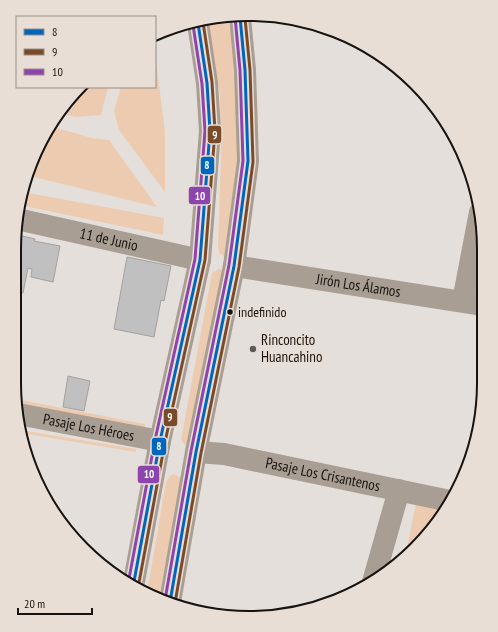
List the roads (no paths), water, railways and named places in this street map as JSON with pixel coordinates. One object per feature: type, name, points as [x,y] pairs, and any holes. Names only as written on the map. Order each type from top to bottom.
[{"type":"street","points":[[171,597],[196,452],[234,266],[248,161],[245,70],[240,21]]},
{"type":"street","points":[[134,580],[160,441],[200,260],[210,131],[207,84],[199,27]]},
{"type":"street","name":"11 de Junio","points":[[23,220],[200,260]]},
{"type":"street","points":[[472,303],[477,246]]},
{"type":"street","name":"Jirón Los Álamos","points":[[234,266],[472,303]]},
{"type":"street","name":"Pasaje Los Héroes","points":[[23,415],[160,441]]},
{"type":"street","name":"Pasaje Los Crisantenos","points":[[196,452],[224,454],[444,500]]},
{"type":"street","points":[[375,573],[399,490]]},
{"type":"place","name":"indefinido","points":[[230,312]]},
{"type":"place","name":"Rinconcito Huancahino","points":[[253,349]]}]
